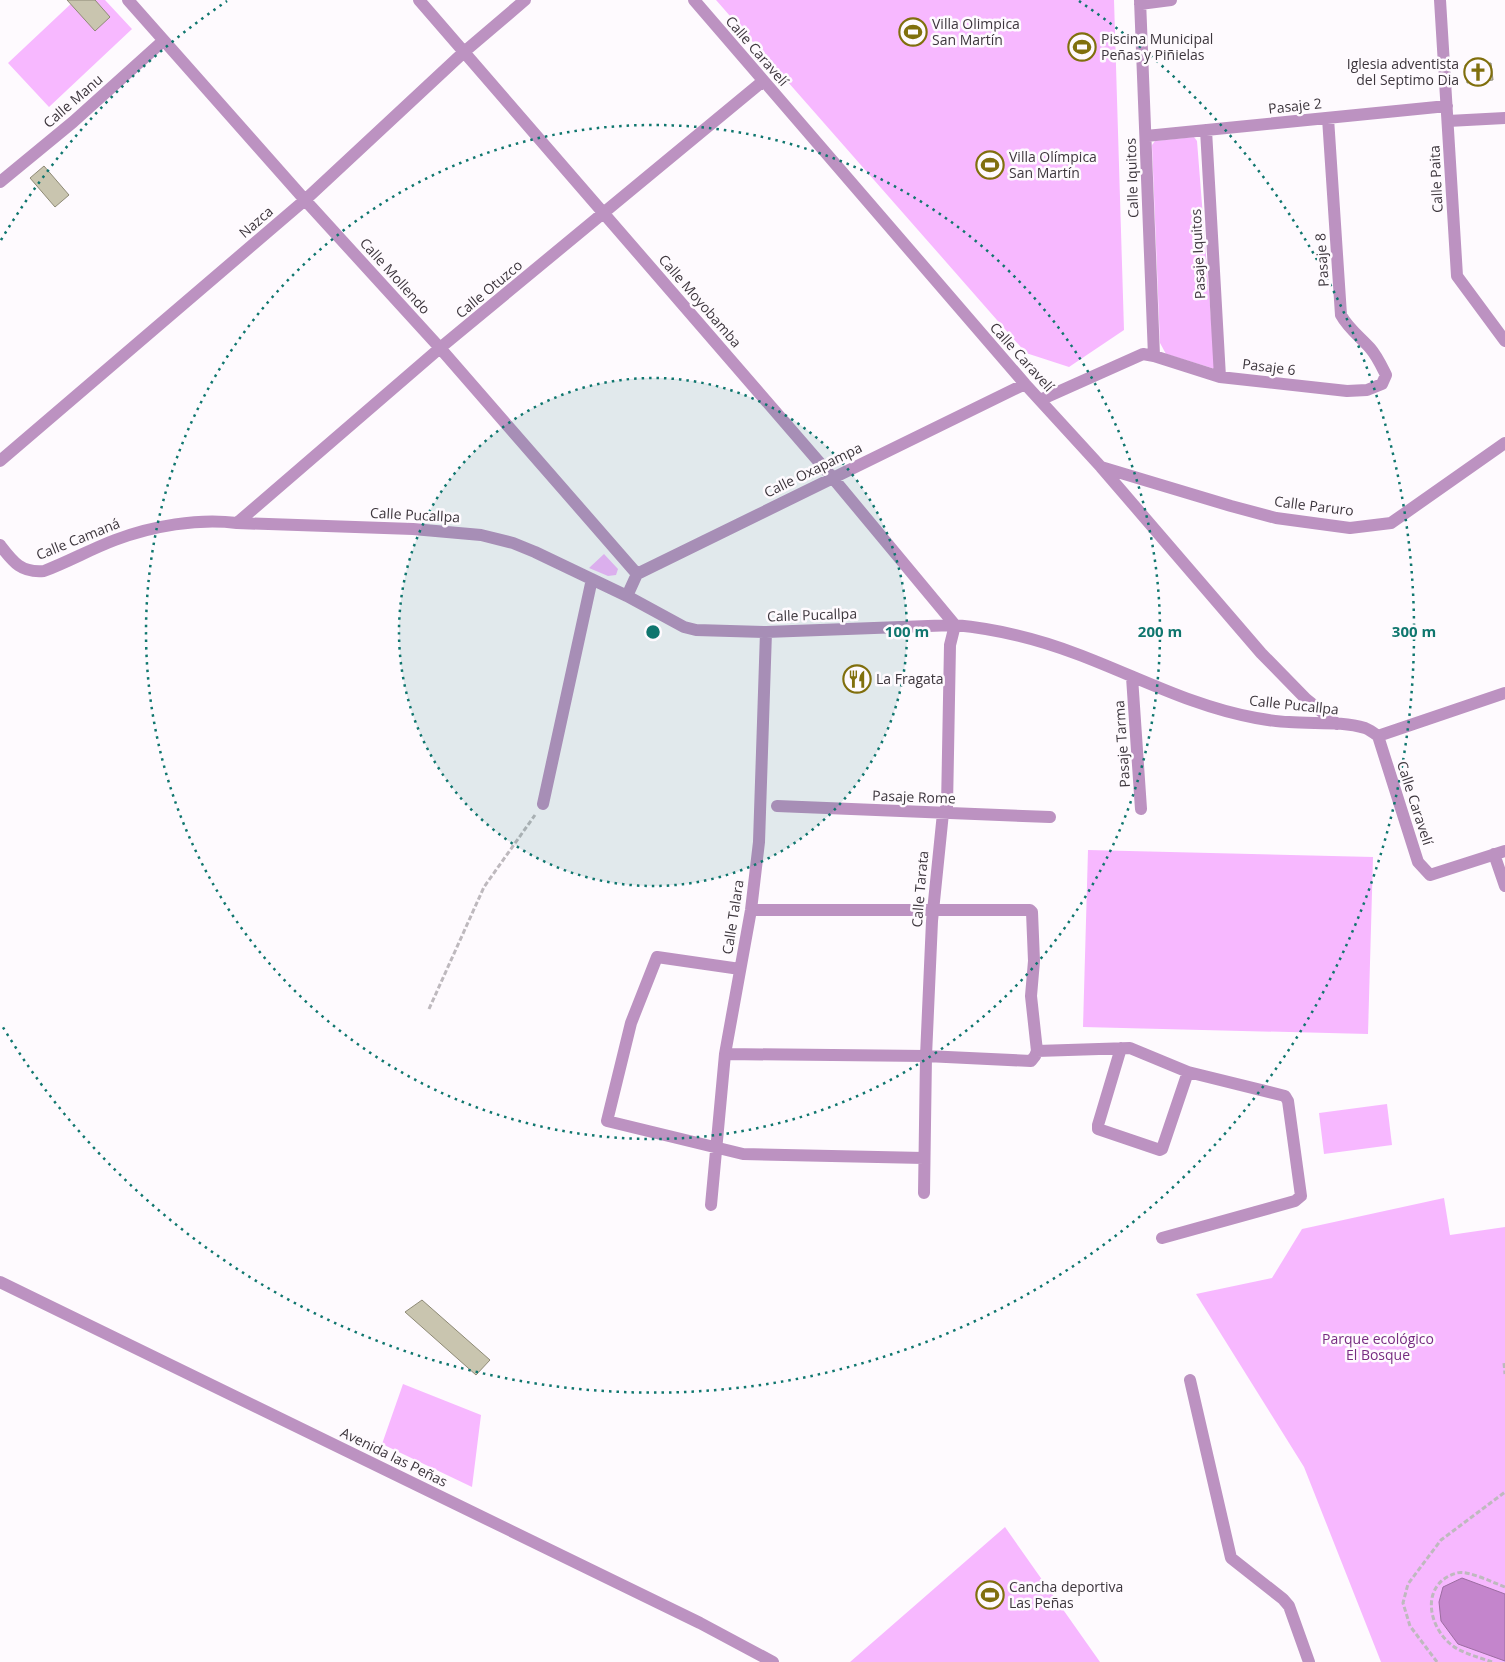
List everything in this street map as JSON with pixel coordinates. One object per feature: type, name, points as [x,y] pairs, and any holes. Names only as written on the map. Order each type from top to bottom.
[{"type":"street","name":"Calle Mollendo","points":[[128,0],[305,200],[440,348],[637,574]]},
{"type":"street","name":"Calle Moyobamba","points":[[419,0],[832,477],[955,625]]},
{"type":"street","name":"Nazca","points":[[0,461],[305,200],[464,52],[525,0]]},
{"type":"street","name":"Calle Caravelí","points":[[694,0],[1025,384],[1101,467],[1261,653],[1306,699],[1337,724]]},
{"type":"street","points":[[1140,2],[1171,0]]},
{"type":"street","name":"Calle Paita","points":[[1440,0],[1457,276],[1505,341]]},
{"type":"street","name":"Calle Iquitos","points":[[1140,2],[1154,356]]},
{"type":"street","name":"Calle Manu","points":[[0,182],[74,122],[163,41]]},
{"type":"street","name":"Calle Otuzco","points":[[237,523],[440,348],[763,81]]},
{"type":"street","name":"Pasaje 2","points":[[1146,136],[1447,106]]},
{"type":"street","name":"Pasaje 8","points":[[1328,118],[1340,316],[1380,361],[1386,375],[1382,384]]},
{"type":"street","points":[[1448,121],[1505,118]]},
{"type":"street","name":"Pasaje Iquitos","points":[[1206,130],[1220,377]]},
{"type":"street","points":[[1040,400],[1143,354],[1154,356]]},
{"type":"street","name":"Pasaje 6","points":[[1154,356],[1220,377],[1347,391],[1367,390],[1382,384]]},
{"type":"street","name":"Calle Oxapampa","points":[[637,574],[1025,384]]},
{"type":"street","name":"Calle Paruro","points":[[1101,467],[1276,518],[1350,528],[1392,523],[1505,443]]},
{"type":"street","name":"Calle Camaná","points":[[0,545],[21,568],[34,572],[44,571],[114,540],[140,532],[218,520],[237,523]]},
{"type":"street","name":"Calle Pucallpa","points":[[237,523],[414,529],[481,535],[513,543],[627,596],[676,623],[696,630],[766,632],[955,625],[1010,633],[1077,654],[1218,710],[1286,722],[1337,724],[1366,728],[1378,736]]},
{"type":"street","points":[[627,596],[637,574]]},
{"type":"street","points":[[543,804],[592,579]]},
{"type":"street","name":"Calle Tarata","points":[[924,1193],[926,1056],[932,910],[943,813],[946,807],[950,646],[955,625]]},
{"type":"street","name":"Calle Talara","points":[[711,1205],[726,1054],[751,910],[759,842],[766,632]]},
{"type":"street","name":"Pasaje Tarma","points":[[1132,677],[1142,809]]},
{"type":"street","points":[[1378,736],[1505,693]]},
{"type":"street","name":"Calle Caravelí","points":[[1378,736],[1418,862],[1430,875],[1500,853]]},
{"type":"street","name":"Pasaje Rome","points":[[777,806],[1050,817]]},
{"type":"street","points":[[1500,853],[1505,886]]},
{"type":"street","points":[[726,1054],[926,1056],[1031,1061],[1037,1051],[1030,996],[1034,961],[1032,912],[1030,910],[751,910]]},
{"type":"street","points":[[740,969],[657,956],[631,1023],[607,1121],[743,1154],[924,1158]]},
{"type":"street","points":[[1121,1048],[1098,1129],[1160,1150],[1162,1149],[1188,1072]]},
{"type":"street","points":[[1037,1051],[1130,1048],[1188,1072],[1285,1096],[1288,1101],[1301,1196],[1295,1201],[1162,1238]]},
{"type":"street","name":"Avenida las Peñas","points":[[0,1282],[700,1623],[773,1662]]},
{"type":"street","points":[[1190,1380],[1231,1558],[1283,1599],[1289,1606],[1309,1662]]},
{"type":"path","points":[[429,1009],[484,887],[543,804]]},
{"type":"path","points":[[1504,1363],[1505,1374]]},
{"type":"path","points":[[1437,1662],[1410,1626],[1403,1603],[1408,1584],[1441,1540],[1505,1492]]},
{"type":"path","points":[[1492,1662],[1453,1647],[1440,1633],[1434,1621],[1431,1597],[1436,1586],[1444,1579],[1459,1572],[1471,1574],[1505,1587]]},
{"type":"green space","points":[[75,0],[105,0],[132,29],[49,107],[8,63]]},
{"type":"green space","name":"Villa Olímpica San Martín","points":[[716,0],[1114,0],[1124,330],[1069,367],[1026,353]]},
{"type":"green space","points":[[1194,137],[1197,141],[1215,369],[1166,354],[1160,343],[1152,145],[1155,141]]},
{"type":"green space","points":[[604,554],[618,569],[616,575],[608,576],[589,568]]},
{"type":"green space","points":[[1088,850],[1373,857],[1368,1034],[1083,1027]]},
{"type":"green space","points":[[1387,1104],[1392,1145],[1324,1154],[1319,1113]]},
{"type":"green space","name":"Parque ecológico El Bosque","points":[[1444,1198],[1450,1235],[1505,1227],[1505,1662],[1381,1662],[1304,1467],[1196,1294],[1272,1278],[1302,1229]]},
{"type":"green space","points":[[403,1384],[481,1415],[472,1487],[382,1444]]},
{"type":"green space","name":"Cancha deportiva Las Peñas","points":[[1005,1527],[1100,1662],[850,1662]]},
{"type":"shaded area","points":[[1462,1578],[1505,1594],[1505,1661],[1458,1644],[1441,1621],[1439,1602],[1443,1587]]},
{"type":"building","points":[[67,0],[95,0],[110,17],[95,31]]},
{"type":"building","points":[[1491,63],[1493,80],[1467,83],[1465,65]]},
{"type":"building","points":[[44,166],[69,195],[55,207],[30,178]]},
{"type":"building","points":[[422,1300],[490,1360],[476,1375],[405,1312]]},
{"type":"place","name":"Villa Olimpica San Martín","points":[[913,32]]},
{"type":"place","name":"Piscina Municipal Peñas y Piñielas","points":[[1082,47]]},
{"type":"place","name":"Iglesia adventista del Septimo Dia","points":[[1478,72]]},
{"type":"place","name":"Villa Olímpica San Martín","points":[[990,165]]},
{"type":"place","name":"La Fragata","points":[[857,679]]},
{"type":"place","name":"Cancha deportiva Las Peñas","points":[[990,1595]]}]
